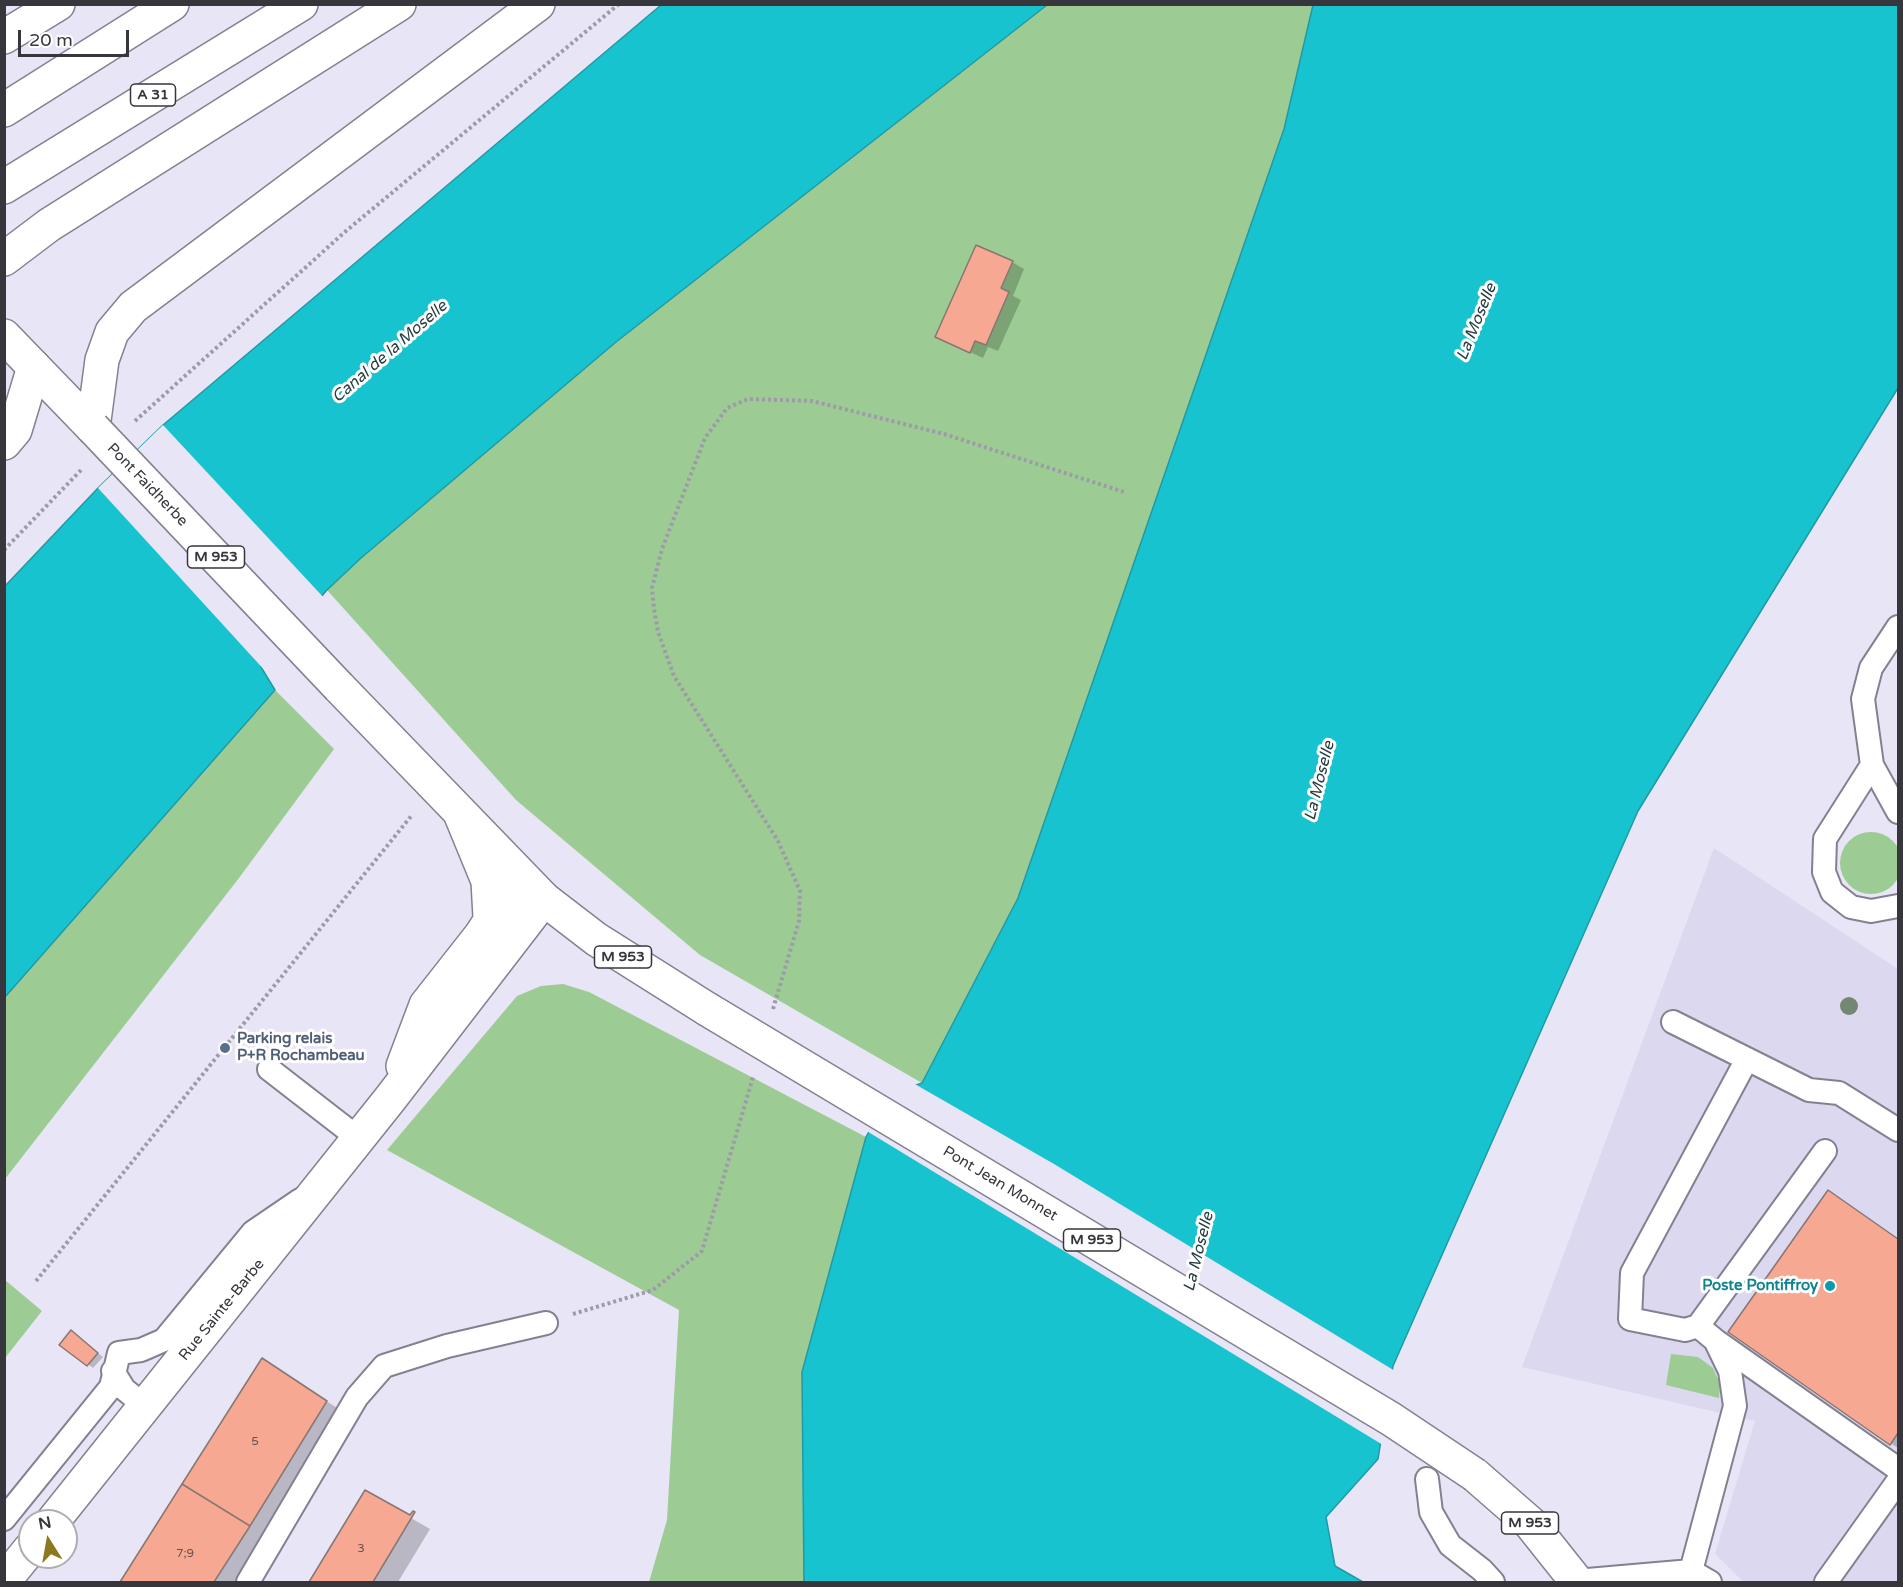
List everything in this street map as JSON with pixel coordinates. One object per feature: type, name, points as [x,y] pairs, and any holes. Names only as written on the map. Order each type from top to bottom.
[{"type":"main road","points":[[4,37],[58,4]]},
{"type":"main road","points":[[4,110],[172,4]]},
{"type":"main road","name":"A 31","points":[[4,187],[301,4]]},
{"type":"main road","points":[[4,259],[50,225],[399,4]]},
{"type":"main road","points":[[93,428],[102,360],[112,332],[133,307],[538,4]]},
{"type":"main road","points":[[4,443],[15,430],[20,351]]},
{"type":"main road","name":"Pont Faidherbe","points":[[20,351],[450,804]]},
{"type":"main road","points":[[450,804],[488,881],[490,917]]},
{"type":"main road","name":"M 953","points":[[450,804],[544,899]]},
{"type":"main road","name":"Rue Sainte-Barbe","points":[[390,1099],[426,1005],[481,934],[490,917],[520,875]]},
{"type":"main road","name":"Rue Sainte-Barbe","points":[[63,1509],[390,1099],[544,899]]},
{"type":"main road","name":"Pont Jean Monnet","points":[[544,899],[596,939],[707,1009],[1391,1419],[1475,1475],[1530,1523],[1577,1582]]},
{"type":"main road","points":[[4,1581],[18,1564]]},
{"type":"lane","points":[[1899,627],[1871,668],[1863,699],[1872,765],[1899,812]]},
{"type":"lane","points":[[1872,765],[1825,839],[1824,872],[1832,892],[1851,907],[1871,911],[1899,906]]},
{"type":"lane","points":[[1673,1022],[1809,1090],[1839,1093],[1899,1130]]},
{"type":"lane","points":[[1747,1059],[1632,1273],[1630,1319],[1685,1330],[1698,1326],[1825,1151]]},
{"type":"lane","points":[[269,1069],[358,1138]]},
{"type":"lane","points":[[116,1362],[164,1340],[253,1232],[322,1184]]},
{"type":"lane","points":[[248,1582],[357,1396],[384,1366],[447,1346],[546,1323]]},
{"type":"lane","points":[[1698,1326],[1716,1341],[1899,1468]]},
{"type":"lane","points":[[1691,1571],[1735,1406],[1730,1371],[1716,1341]]},
{"type":"lane","points":[[116,1362],[124,1389],[145,1406]]},
{"type":"lane","points":[[4,1519],[111,1387],[116,1362]]},
{"type":"lane","points":[[1427,1479],[1431,1512],[1450,1545],[1482,1570],[1493,1582]]},
{"type":"lane","points":[[1826,1582],[1899,1481]]},
{"type":"lane","points":[[1577,1582],[1691,1571],[1710,1582]]},
{"type":"path","points":[[129,426],[346,231],[619,4]]},
{"type":"path","points":[[772,1012],[799,921],[800,891],[778,841],[674,676],[658,632],[654,609],[652,588],[662,549],[705,438],[727,408],[748,399],[812,401],[944,434],[1124,492]]},
{"type":"path","points":[[4,550],[85,466]]},
{"type":"path","points":[[36,1281],[406,819],[450,804]]},
{"type":"path","points":[[546,1323],[653,1290],[702,1251],[755,1069]]},
{"type":"shaded area","points":[[1714,848],[1898,969],[1898,1582],[1744,1582],[1715,1554],[1755,1421],[1522,1367]]},
{"type":"green space","points":[[1047,5],[1313,5],[1284,129],[1018,898],[922,1083],[700,955],[516,800],[327,590],[361,558],[616,342]]},
{"type":"green space","points":[[275,690],[334,749],[239,878],[5,1179],[5,997]]},
{"type":"green space","points":[[1871,832],[1893,841],[1902,863],[1893,885],[1871,894],[1849,885],[1840,863],[1849,841]]},
{"type":"green space","points":[[563,984],[589,992],[866,1137],[802,1371],[804,1582],[649,1582],[667,1520],[679,1310],[387,1150],[517,996],[541,986]]},
{"type":"green space","points":[[5,1280],[42,1311],[5,1358]]},
{"type":"green space","points":[[1671,1354],[1698,1357],[1713,1368],[1720,1384],[1719,1398],[1666,1385]]},
{"type":"water","name":"Canal de la Moselle","points":[[661,5],[1047,5],[616,342],[361,558],[327,590],[261,667],[275,690],[5,997],[5,586],[98,488],[163,425]]},
{"type":"water","name":"La Moselle","points":[[1313,5],[1898,5],[1898,388],[1638,811],[1393,1366],[1378,1459],[1326,1517],[1335,1566],[1363,1582],[804,1582],[802,1372],[866,1137],[889,1095],[922,1083],[1018,898],[1284,129]]},
{"type":"pier","points":[[163,425],[325,599],[265,668],[268,674],[98,488]]},
{"type":"pier","points":[[913,1083],[1054,1164],[1395,1371],[1383,1445],[865,1130],[886,1094]]},
{"type":"building","points":[[976,245],[1013,261],[1001,288],[1009,292],[986,345],[975,341],[970,353],[935,337]]},
{"type":"building","name":"Poste Pontiffroy","points":[[1828,1190],[1898,1239],[1898,1433],[1890,1445],[1728,1332]]},
{"type":"building","points":[[71,1330],[98,1353],[87,1366],[59,1345]]},
{"type":"building","points":[[262,1358],[327,1401],[250,1526],[182,1484]]},
{"type":"building","points":[[182,1484],[250,1526],[214,1582],[120,1582]]},
{"type":"building","points":[[365,1490],[410,1515],[413,1511],[415,1512],[373,1582],[309,1582]]},
{"type":"place","name":"Parking relais P+R Rochambeau","points":[[225,1048]]},
{"type":"place","name":"Poste Pontiffroy","points":[[1830,1286]]}]
